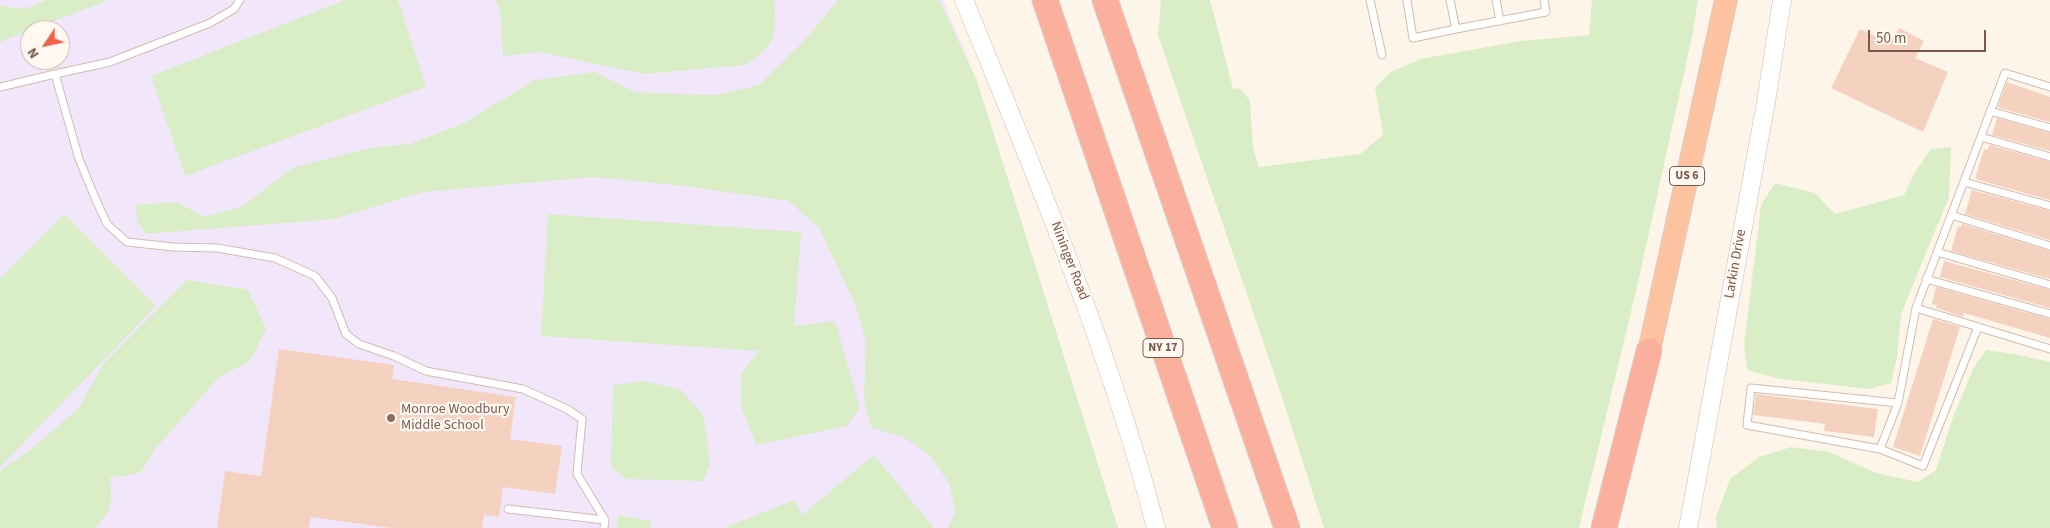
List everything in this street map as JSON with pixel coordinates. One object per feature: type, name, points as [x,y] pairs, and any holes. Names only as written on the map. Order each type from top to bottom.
[{"type":"highway","name":"NY 17","points":[[1027,0],[1056,73],[1102,168],[1225,528]]},
{"type":"highway","points":[[1045,0],[1102,168]]},
{"type":"highway","points":[[1105,0],[1287,528]]},
{"type":"highway","points":[[1119,0],[1141,64],[1178,213]]},
{"type":"highway","name":"US 6","points":[[1604,528],[1649,352],[1726,0]]},
{"type":"highway","name":"US 6","points":[[1622,528],[1649,352]]},
{"type":"street","name":"Nininger Road","points":[[964,0],[1084,299],[1130,436],[1156,528]]},
{"type":"street","name":"Larkin Drive","points":[[1688,528],[1766,102],[1782,0]]},
{"type":"lane","points":[[0,87],[110,62],[210,23],[234,9],[240,0]]},
{"type":"lane","points":[[1370,0],[1382,55]]},
{"type":"lane","points":[[1407,0],[1413,38],[1546,12],[1544,0]]},
{"type":"lane","points":[[1450,0],[1456,29]]},
{"type":"lane","points":[[1496,0],[1500,21]]},
{"type":"lane","points":[[1880,449],[1898,403],[1916,308],[2005,73],[2050,87]]},
{"type":"lane","points":[[55,74],[79,159],[96,200],[107,224],[127,242],[173,247],[217,248],[275,258],[315,276],[332,298],[346,334],[359,344],[394,356],[426,371],[523,389],[567,409],[582,419],[577,474],[604,524]]},
{"type":"lane","points":[[1990,111],[2050,128]]},
{"type":"lane","points":[[1980,137],[2050,158]]},
{"type":"lane","points":[[1964,182],[2050,206]]},
{"type":"lane","points":[[1951,215],[2050,246]]},
{"type":"lane","points":[[1937,252],[2050,285]]},
{"type":"lane","points":[[1926,279],[2050,314]]},
{"type":"lane","points":[[1916,308],[2050,348]]},
{"type":"lane","points":[[1898,403],[1751,388],[1747,425],[1880,449],[1923,466],[1978,327]]},
{"type":"lane","points":[[508,509],[604,524]]},
{"type":"shaded area","points":[[0,0],[943,0],[977,81],[1118,528],[0,528]]},
{"type":"green space","points":[[47,0],[109,0],[57,20],[20,20],[20,34],[0,42],[0,5],[19,9]]},
{"type":"green space","points":[[345,0],[398,0],[426,87],[185,176],[151,76]]},
{"type":"green space","points":[[496,0],[774,0],[775,22],[769,45],[763,52],[745,65],[644,74],[539,52],[503,56],[500,10]]},
{"type":"green space","points":[[838,0],[939,0],[977,81],[1118,528],[948,528],[955,513],[950,485],[930,455],[903,437],[872,428],[864,402],[866,340],[854,302],[819,228],[789,201],[685,186],[594,177],[423,192],[334,219],[146,234],[137,220],[136,205],[177,202],[204,217],[243,206],[292,168],[371,148],[410,144],[462,124],[535,80],[595,72],[635,92],[718,95],[759,85],[804,41]]},
{"type":"green space","points":[[1161,0],[1210,0],[1233,88],[1241,89],[1250,101],[1253,148],[1259,167],[1360,154],[1383,135],[1375,88],[1389,73],[1420,59],[1521,41],[1589,35],[1592,0],[1698,0],[1693,32],[1638,283],[1579,528],[1324,528],[1278,385],[1158,35]]},
{"type":"green space","points":[[1951,147],[1949,197],[1901,314],[1897,358],[1891,383],[1869,389],[1780,379],[1747,370],[1744,344],[1761,205],[1775,183],[1815,193],[1835,214],[1904,195],[1915,172],[1931,149]]},
{"type":"green space","points":[[64,214],[156,306],[0,467],[0,279]]},
{"type":"green space","points":[[548,214],[801,232],[794,326],[835,321],[860,408],[847,426],[756,445],[741,406],[741,374],[759,351],[541,336]]},
{"type":"green space","points":[[187,280],[248,290],[266,329],[250,361],[219,377],[155,449],[142,471],[126,476],[110,477],[109,510],[95,528],[0,528],[0,471],[30,450],[78,409],[104,363]]},
{"type":"green space","points":[[1986,350],[2050,362],[2050,528],[1717,528],[1716,517],[1730,479],[1759,457],[1791,447],[1829,452],[1876,473],[1918,482],[1936,470],[1953,417],[1974,367]]},
{"type":"green space","points":[[645,381],[681,390],[704,416],[710,464],[703,481],[626,479],[611,467],[613,385]]},
{"type":"green space","points":[[874,455],[934,528],[724,528],[794,500],[802,515]]},
{"type":"green space","points":[[618,515],[651,521],[650,528],[616,528]]},
{"type":"building","points":[[1899,28],[1924,41],[1915,58],[1948,72],[1923,132],[1831,88],[1860,29],[1890,43]]},
{"type":"building","points":[[2007,82],[2050,97],[2050,122],[2000,108],[1998,106]]},
{"type":"building","points":[[1997,118],[2050,133],[2050,151],[1992,135]]},
{"type":"building","points":[[1989,145],[2050,162],[2050,200],[1975,179],[1984,149],[1988,150]]},
{"type":"building","points":[[1972,190],[2050,211],[2050,240],[1965,214]]},
{"type":"building","points":[[1962,224],[2050,251],[2050,279],[1951,251],[1958,226],[1961,227]]},
{"type":"building","points":[[1944,261],[2050,290],[2050,308],[1940,277]]},
{"type":"building","points":[[1936,287],[2050,319],[2050,338],[1964,313],[1963,317],[1936,308],[1937,305],[1932,304]]},
{"type":"building","points":[[1933,319],[1960,327],[1920,456],[1893,447]]},
{"type":"building","name":"Monroe Woodbury Middle School","points":[[279,349],[394,365],[392,379],[516,397],[510,439],[562,446],[555,494],[503,487],[499,517],[484,515],[482,528],[391,528],[311,517],[309,528],[217,528],[225,471],[261,476]]},
{"type":"building","points":[[1756,394],[1878,409],[1874,437],[1824,431],[1825,424],[1753,415]]},
{"type":"place","name":"Monroe Woodbury Middle School","points":[[391,418]]}]
